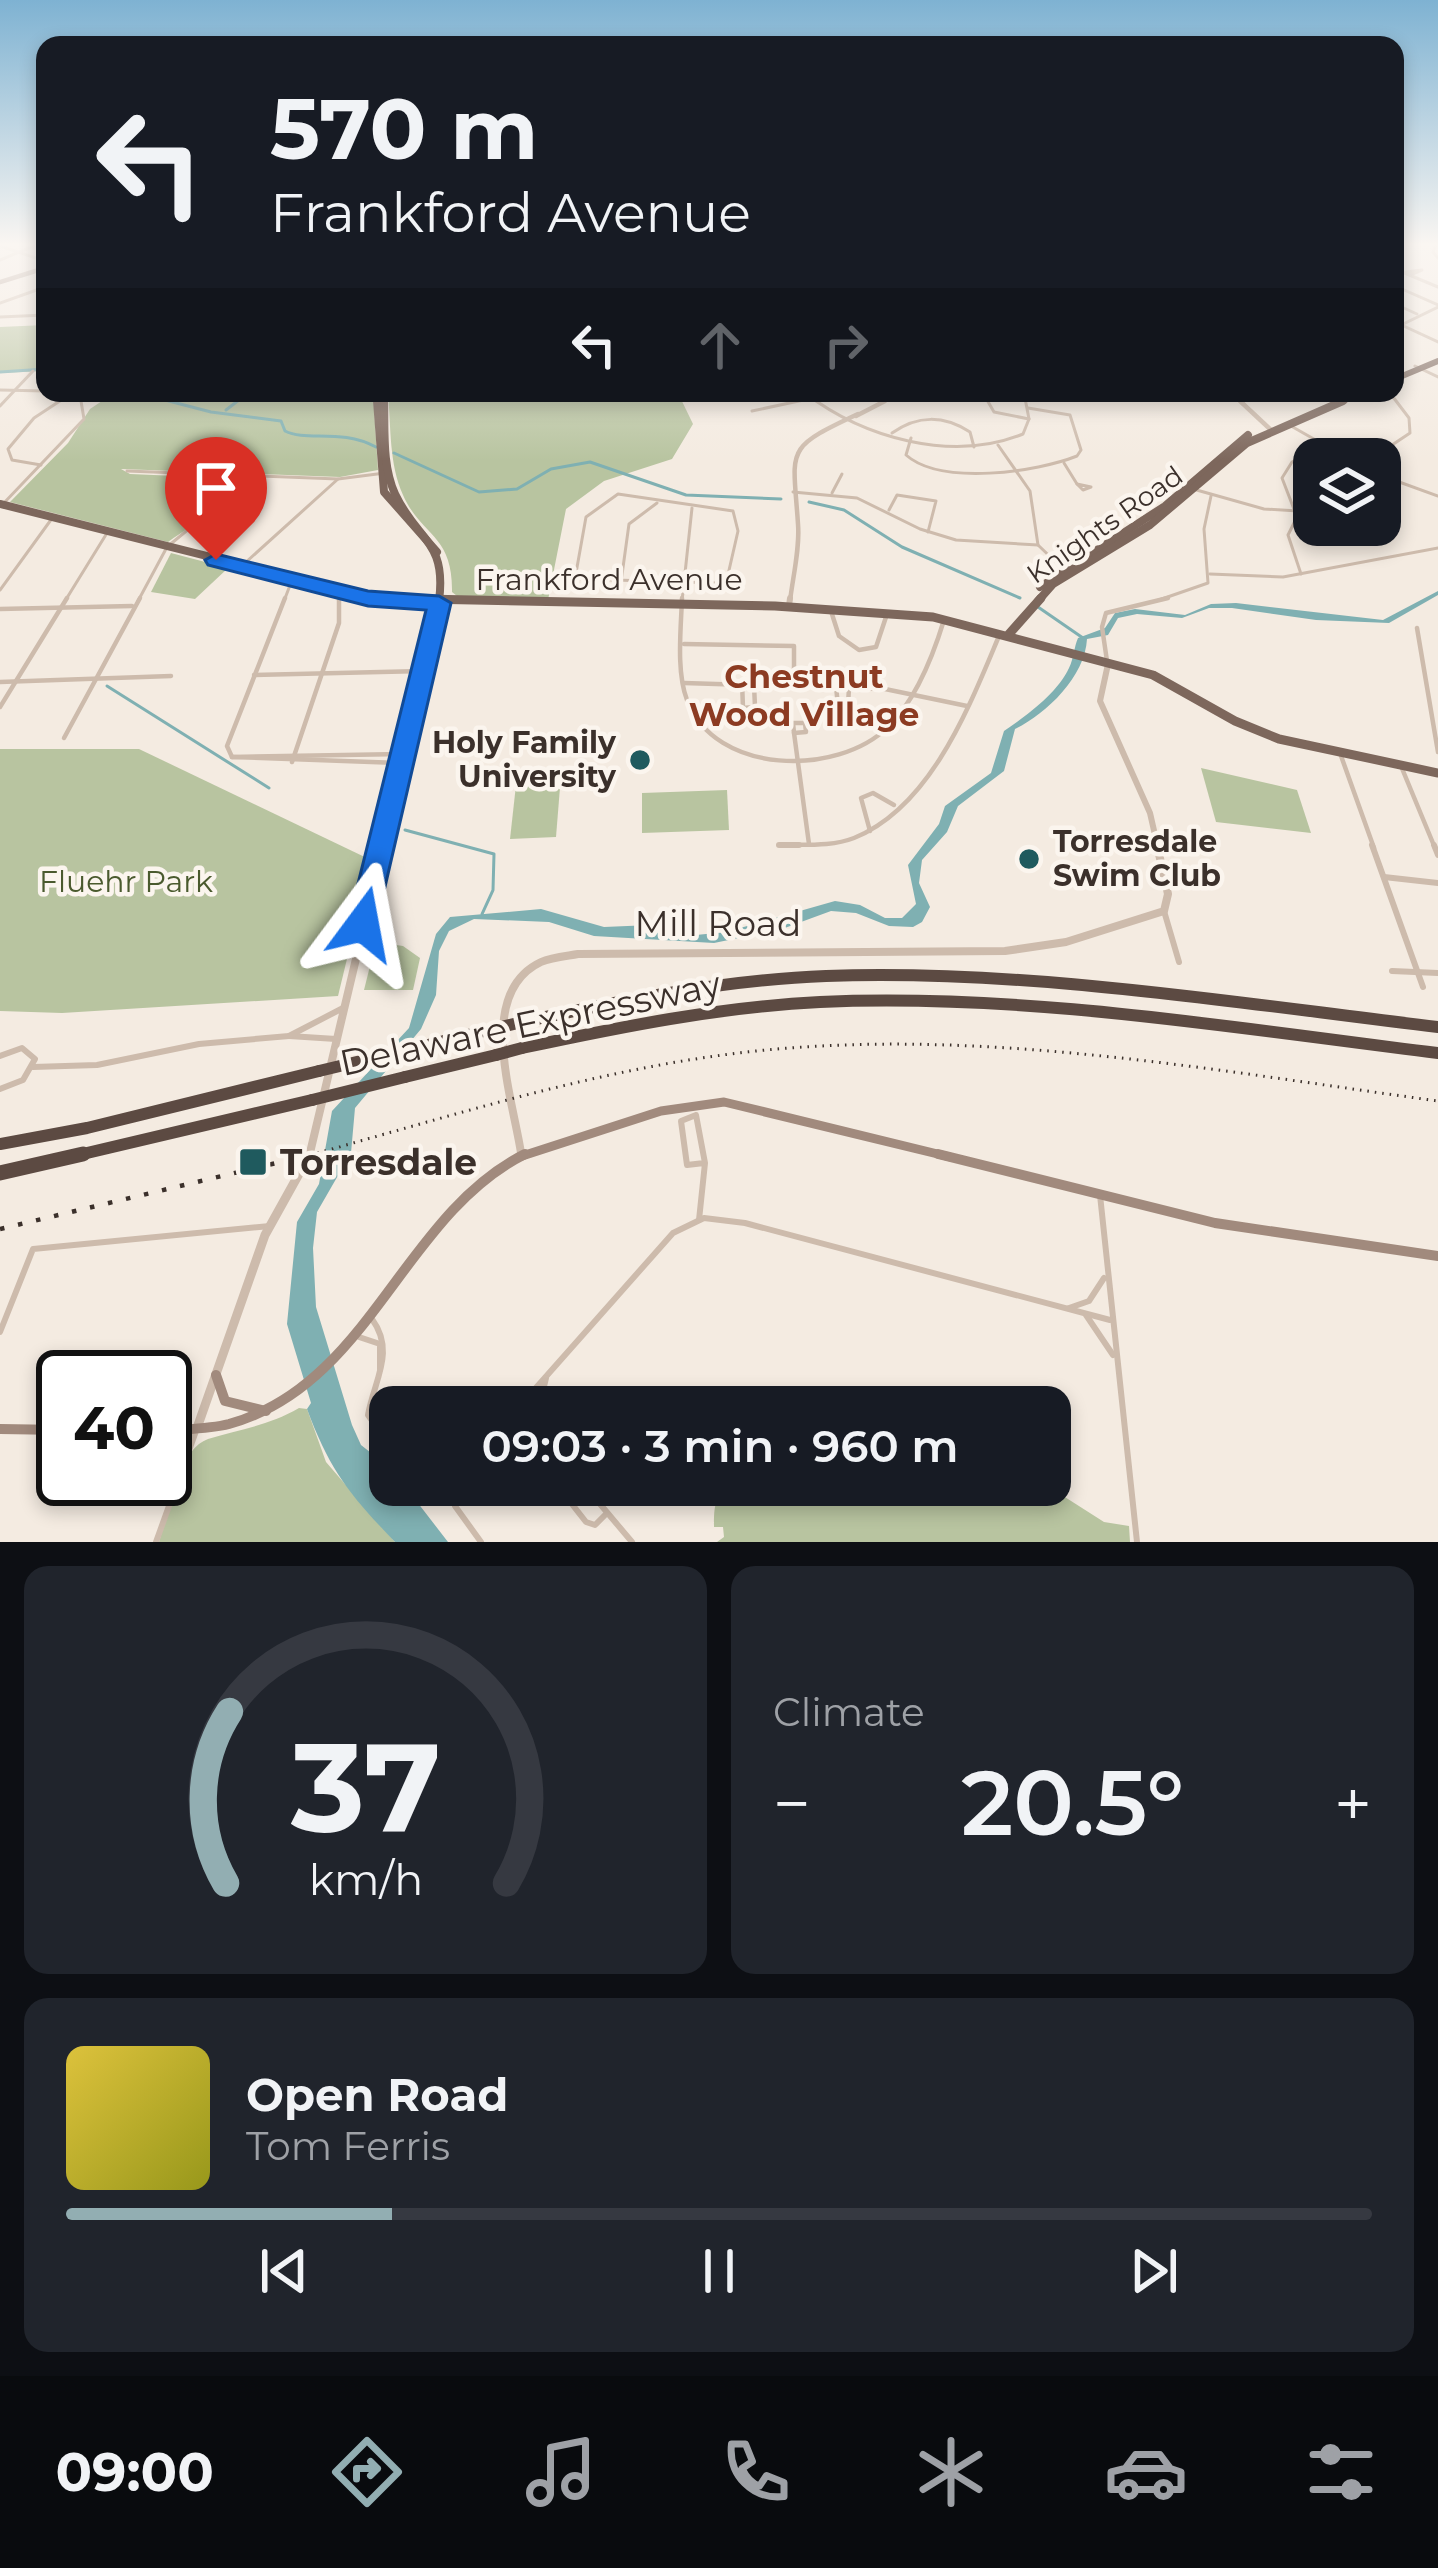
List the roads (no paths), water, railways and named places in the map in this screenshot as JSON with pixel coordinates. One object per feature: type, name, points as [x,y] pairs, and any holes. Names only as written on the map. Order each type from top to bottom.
[{"type":"highway","name":"Delaware Expressway","points":[[0,1144],[86,1128],[518,1023],[727,984],[899,975],[1034,982],[1438,1027]]},
{"type":"highway","name":"Delaware Expressway","points":[[0,1173],[522,1048],[652,1021],[760,1006],[900,1000],[1038,1007],[1438,1053]]},
{"type":"main road","points":[[1404,373],[1438,359]]},
{"type":"main road","points":[[380,402],[390,502],[437,552],[442,575],[439,603]]},
{"type":"main road","name":"Knights Road","points":[[1005,633],[1031,595],[1150,525],[1244,437],[1325,402]]},
{"type":"main road","name":"Knights Road","points":[[1268,428],[1286,424],[1327,402]]},
{"type":"main road","name":"Frankford Avenue","points":[[1,504],[386,601],[789,606],[886,611],[944,620],[1168,681],[1265,734],[1438,773]]},
{"type":"main road","points":[[192,1431],[250,1420],[301,1393],[354,1338],[470,1194],[522,1156],[680,1106],[723,1102],[1242,1228],[1438,1256]]},
{"type":"main road","points":[[216,1375],[225,1401],[268,1412]]},
{"type":"main road","points":[[0,1429],[36,1430]]},
{"type":"street","points":[[1404,328],[1438,342]]},
{"type":"street","points":[[1419,367],[1438,375]]},
{"type":"street","points":[[0,406],[33,371]]},
{"type":"street","points":[[0,391],[36,392]]},
{"type":"street","points":[[41,465],[12,460],[8,449],[34,418],[58,402]]},
{"type":"street","points":[[1,504],[84,418],[80,402]]},
{"type":"street","points":[[752,411],[801,402]]},
{"type":"street","points":[[815,402],[844,420],[891,435],[974,447],[998,445],[1023,434],[1030,419],[1027,402]]},
{"type":"street","points":[[789,606],[799,527],[791,465],[805,443],[882,402]]},
{"type":"street","points":[[985,402],[996,414],[1030,419]]},
{"type":"street","points":[[1241,402],[1268,428]]},
{"type":"street","points":[[1398,402],[1412,419],[1412,434],[1401,444]]},
{"type":"street","points":[[911,439],[906,455],[919,464],[969,471],[1063,462],[1080,452],[1072,417],[1062,410],[1028,407]]},
{"type":"street","points":[[891,435],[915,419],[932,419],[967,428],[974,447]]},
{"type":"street","points":[[1286,424],[1311,438]]},
{"type":"street","points":[[998,445],[1021,467],[1035,500],[1038,545]]},
{"type":"street","points":[[1063,462],[1077,484]]},
{"type":"street","points":[[1293,466],[1284,472],[1282,486],[1293,508]]},
{"type":"street","points":[[127,471],[338,479],[385,473]]},
{"type":"street","points":[[832,493],[842,474]]},
{"type":"street","points":[[64,738],[167,548],[219,504],[228,475]]},
{"type":"street","points":[[240,567],[338,479]]},
{"type":"street","points":[[1401,483],[1438,496]]},
{"type":"street","points":[[1191,488],[1293,513]]},
{"type":"street","points":[[793,492],[832,493],[889,510],[928,532],[977,544],[1038,545],[1066,571]]},
{"type":"street","points":[[621,493],[657,503],[734,512],[738,531],[725,581],[588,582],[576,574],[586,517],[621,493]]},
{"type":"street","points":[[889,510],[897,495],[935,501],[928,532]]},
{"type":"street","points":[[1179,962],[1164,911],[1168,895],[1150,813],[1100,701],[1106,661],[1102,627],[1106,613],[1205,587],[1210,574],[1204,529],[1211,496]]},
{"type":"street","points":[[621,582],[629,524],[657,503]]},
{"type":"street","points":[[692,508],[694,530],[683,582],[684,682],[695,718],[715,736],[760,756],[796,760],[827,757],[876,738],[912,692],[944,620]]},
{"type":"street","points":[[0,590],[53,517]]},
{"type":"street","points":[[1293,522],[1288,535],[1301,574]]},
{"type":"street","points":[[0,707],[108,532]]},
{"type":"street","points":[[1210,574],[1270,578],[1438,548]]},
{"type":"street","points":[[292,580],[227,746],[232,757],[402,758]]},
{"type":"street","points":[[586,604],[588,582]]},
{"type":"street","points":[[293,758],[339,622],[339,591]]},
{"type":"street","points":[[156,1542],[270,1226],[308,1162],[439,603]]},
{"type":"street","points":[[0,609],[135,606]]},
{"type":"street","points":[[831,608],[832,625],[848,647],[862,652],[878,644],[886,611]]},
{"type":"street","points":[[1417,628],[1438,752]]},
{"type":"street","points":[[779,845],[841,842],[870,831],[896,807],[950,743],[1005,633]]},
{"type":"street","points":[[684,644],[794,646],[794,684]]},
{"type":"street","points":[[254,675],[423,671]]},
{"type":"street","points":[[0,682],[171,676]]},
{"type":"street","points":[[684,682],[912,692],[967,706]]},
{"type":"street","points":[[742,682],[743,708],[755,707],[754,682]]},
{"type":"street","points":[[836,686],[836,705],[847,706],[849,687]]},
{"type":"street","points":[[794,734],[808,844]]},
{"type":"street","points":[[1340,752],[1423,987]]},
{"type":"street","points":[[1401,765],[1438,855]]},
{"type":"street","points":[[870,831],[860,798],[874,794],[896,807]]},
{"type":"street","points":[[1384,877],[1438,883]]},
{"type":"street","name":"Mill Road","points":[[522,1156],[503,1008],[514,980],[543,958],[1005,951],[1066,942],[1164,911]]},
{"type":"street","points":[[1392,971],[1438,973]]},
{"type":"street","points":[[289,1036],[343,1008]]},
{"type":"street","points":[[33,1067],[97,1065],[199,1043],[289,1036],[336,1039]]},
{"type":"street","points":[[0,1056],[26,1048],[34,1055],[33,1067],[19,1083],[0,1089]]},
{"type":"street","points":[[699,1220],[697,1192],[704,1163],[698,1118],[681,1120],[686,1166],[704,1163]]},
{"type":"street","points":[[1100,1195],[1137,1542]]},
{"type":"street","points":[[538,1386],[673,1233],[699,1220],[745,1223],[1110,1320]]},
{"type":"street","points":[[0,1332],[33,1250],[270,1226]]},
{"type":"street","points":[[1066,1309],[1089,1301],[1106,1273]]},
{"type":"street","points":[[1084,1314],[1116,1360]]},
{"type":"street","points":[[370,1318],[388,1344],[376,1386]]},
{"type":"street","points":[[354,1338],[371,1338],[380,1344],[380,1369]]},
{"type":"street","points":[[544,1386],[547,1376]]},
{"type":"street","points":[[454,1506],[481,1542]]},
{"type":"street","points":[[573,1506],[595,1525],[607,1513]]},
{"type":"street","points":[[601,1506],[632,1542]]},
{"type":"water","points":[[1438,591],[1389,623],[1316,620],[1232,608],[1209,608],[1182,618],[1137,614],[1118,618],[1108,635],[1087,639],[1072,680],[1039,714],[1015,729],[1004,771],[958,806],[947,832],[922,860],[919,883],[930,907],[922,922],[913,927],[889,926],[856,913],[831,911],[782,929],[714,943],[594,936],[549,922],[474,919],[449,931],[439,951],[436,995],[421,1029],[355,1108],[351,1153],[317,1212],[313,1248],[316,1307],[352,1425],[369,1451],[369,1506],[420,1506],[448,1542],[395,1542],[366,1510],[333,1466],[307,1409],[311,1403],[287,1324],[297,1222],[319,1184],[332,1111],[409,1028],[436,934],[450,917],[541,909],[604,927],[651,925],[696,935],[726,932],[835,901],[860,905],[885,918],[902,918],[916,904],[908,865],[939,824],[945,806],[991,773],[1004,731],[1058,686],[1078,638],[1105,628],[1115,613],[1135,609],[1185,615],[1211,604],[1236,603],[1383,620]]},
{"type":"waterway","points":[[0,372],[36,370]]},
{"type":"waterway","points":[[173,402],[281,421],[285,431],[294,434],[350,438],[376,447]]},
{"type":"waterway","points":[[226,410],[236,402]]},
{"type":"waterway","points":[[394,453],[479,492],[517,489],[551,469],[590,462],[686,495],[781,499]]},
{"type":"waterway","points":[[809,502],[844,510],[902,547],[1020,598]]},
{"type":"waterway","points":[[1038,607],[1083,638]]},
{"type":"waterway","points":[[107,686],[269,788]]},
{"type":"waterway","points":[[405,830],[494,854],[493,890],[482,914]]},
{"type":"railway","points":[[313,1154],[634,1070],[747,1052],[834,1045],[920,1044],[1094,1055],[1438,1101]]},
{"type":"railway","points":[[0,1229],[313,1154]]},
{"type":"railway","points":[[303,1157],[313,1154]]},
{"type":"place","name":"Holy Family University","points":[[640,760]]},
{"type":"place","name":"Torresdale Swim Club","points":[[1029,859]]},
{"type":"place","name":"Torresdale","points":[[253,1162]]},
{"type":"district","name":"Chestnut Wood Village","points":[[804,695]]},
{"type":"park label","name":"Fluehr Park","points":[[126,882]]}]
